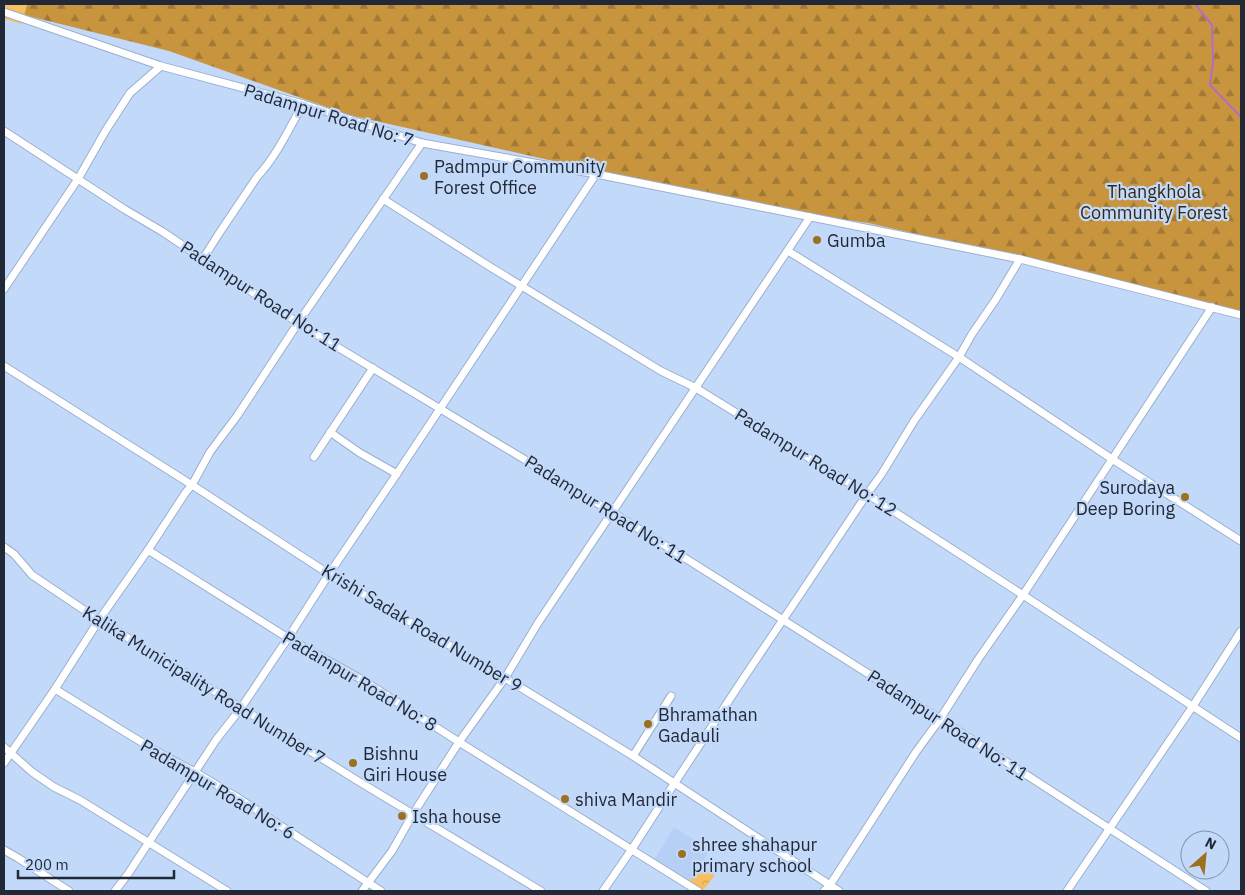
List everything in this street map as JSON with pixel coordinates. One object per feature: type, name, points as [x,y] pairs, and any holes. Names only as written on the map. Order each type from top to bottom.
[{"type":"street","name":"Padampur Road No: 7","points":[[4,12],[161,66],[303,104],[422,143],[596,174],[810,218],[1020,258],[1241,315]]},
{"type":"street","points":[[4,289],[78,179],[130,93],[161,66]]},
{"type":"street","points":[[204,259],[257,177],[264,170],[303,104]]},
{"type":"street","name":"Padampur Road No: 11","points":[[4,131],[163,232],[298,323],[612,512],[940,719],[1206,891]]},
{"type":"street","points":[[4,763],[192,485],[210,452],[238,416],[298,323],[422,143]]},
{"type":"street","points":[[115,891],[216,740],[241,708],[288,638],[596,174]]},
{"type":"street","name":"Padampur Road No: 12","points":[[383,199],[522,286],[661,370],[696,388],[867,494],[1241,738]]},
{"type":"street","points":[[362,891],[392,851],[459,742],[505,678],[538,623],[810,218]]},
{"type":"street","points":[[788,251],[959,357],[1112,459],[1241,541]]},
{"type":"street","points":[[604,891],[867,494],[882,475],[914,421],[959,357],[1020,258]]},
{"type":"street","points":[[824,891],[830,885],[916,752],[940,719],[1212,307]]},
{"type":"street","name":"Krishi Sadak Road Number 9","points":[[4,366],[329,574],[633,756],[839,891]]},
{"type":"street","points":[[314,457],[372,368]]},
{"type":"street","points":[[330,432],[360,453],[397,474]]},
{"type":"street","name":"Kalika Municipality Road Number 7","points":[[4,547],[14,554],[32,575],[120,632],[132,642],[541,891]]},
{"type":"street","name":"Padampur Road No: 8","points":[[148,550],[288,638],[366,682],[698,891]]},
{"type":"street","points":[[1068,891],[1193,706],[1241,631]]},
{"type":"street","name":"Padampur Road No: 6","points":[[55,689],[242,801],[381,891]]},
{"type":"street","points":[[633,756],[672,696]]},
{"type":"street","points":[[4,747],[32,772],[54,787],[80,800],[227,891]]},
{"type":"street","points":[[4,850],[69,891]]},
{"type":"shaded area","name":"shree shahapur primary school","points":[[674,827],[710,850],[688,884],[653,862]]},
{"type":"green space","points":[[4,4],[27,4],[22,24],[4,19]]},
{"type":"green space","name":"Thangkhola Community Forest","points":[[27,4],[1241,4],[1241,314],[1031,260],[868,223],[714,201],[562,163],[349,115],[169,51],[24,15]]},
{"type":"green space","points":[[700,865],[715,875],[703,891],[688,884]]},
{"type":"waterway","points":[[1195,4],[1212,25],[1213,62],[1210,85],[1241,117]]},
{"type":"place","name":"Padmpur Community Forest Office","points":[[424,176]]},
{"type":"place","name":"Gumba","points":[[817,240]]},
{"type":"place","name":"Surodaya Deep Boring","points":[[1185,497]]},
{"type":"place","name":"Bhramathan Gadauli","points":[[648,724]]},
{"type":"place","name":"Bishnu Giri House","points":[[353,763]]},
{"type":"place","name":"shiva Mandir","points":[[565,799]]},
{"type":"place","name":"Isha house","points":[[402,816]]},
{"type":"place","name":"shree shahapur primary school","points":[[682,854]]}]
